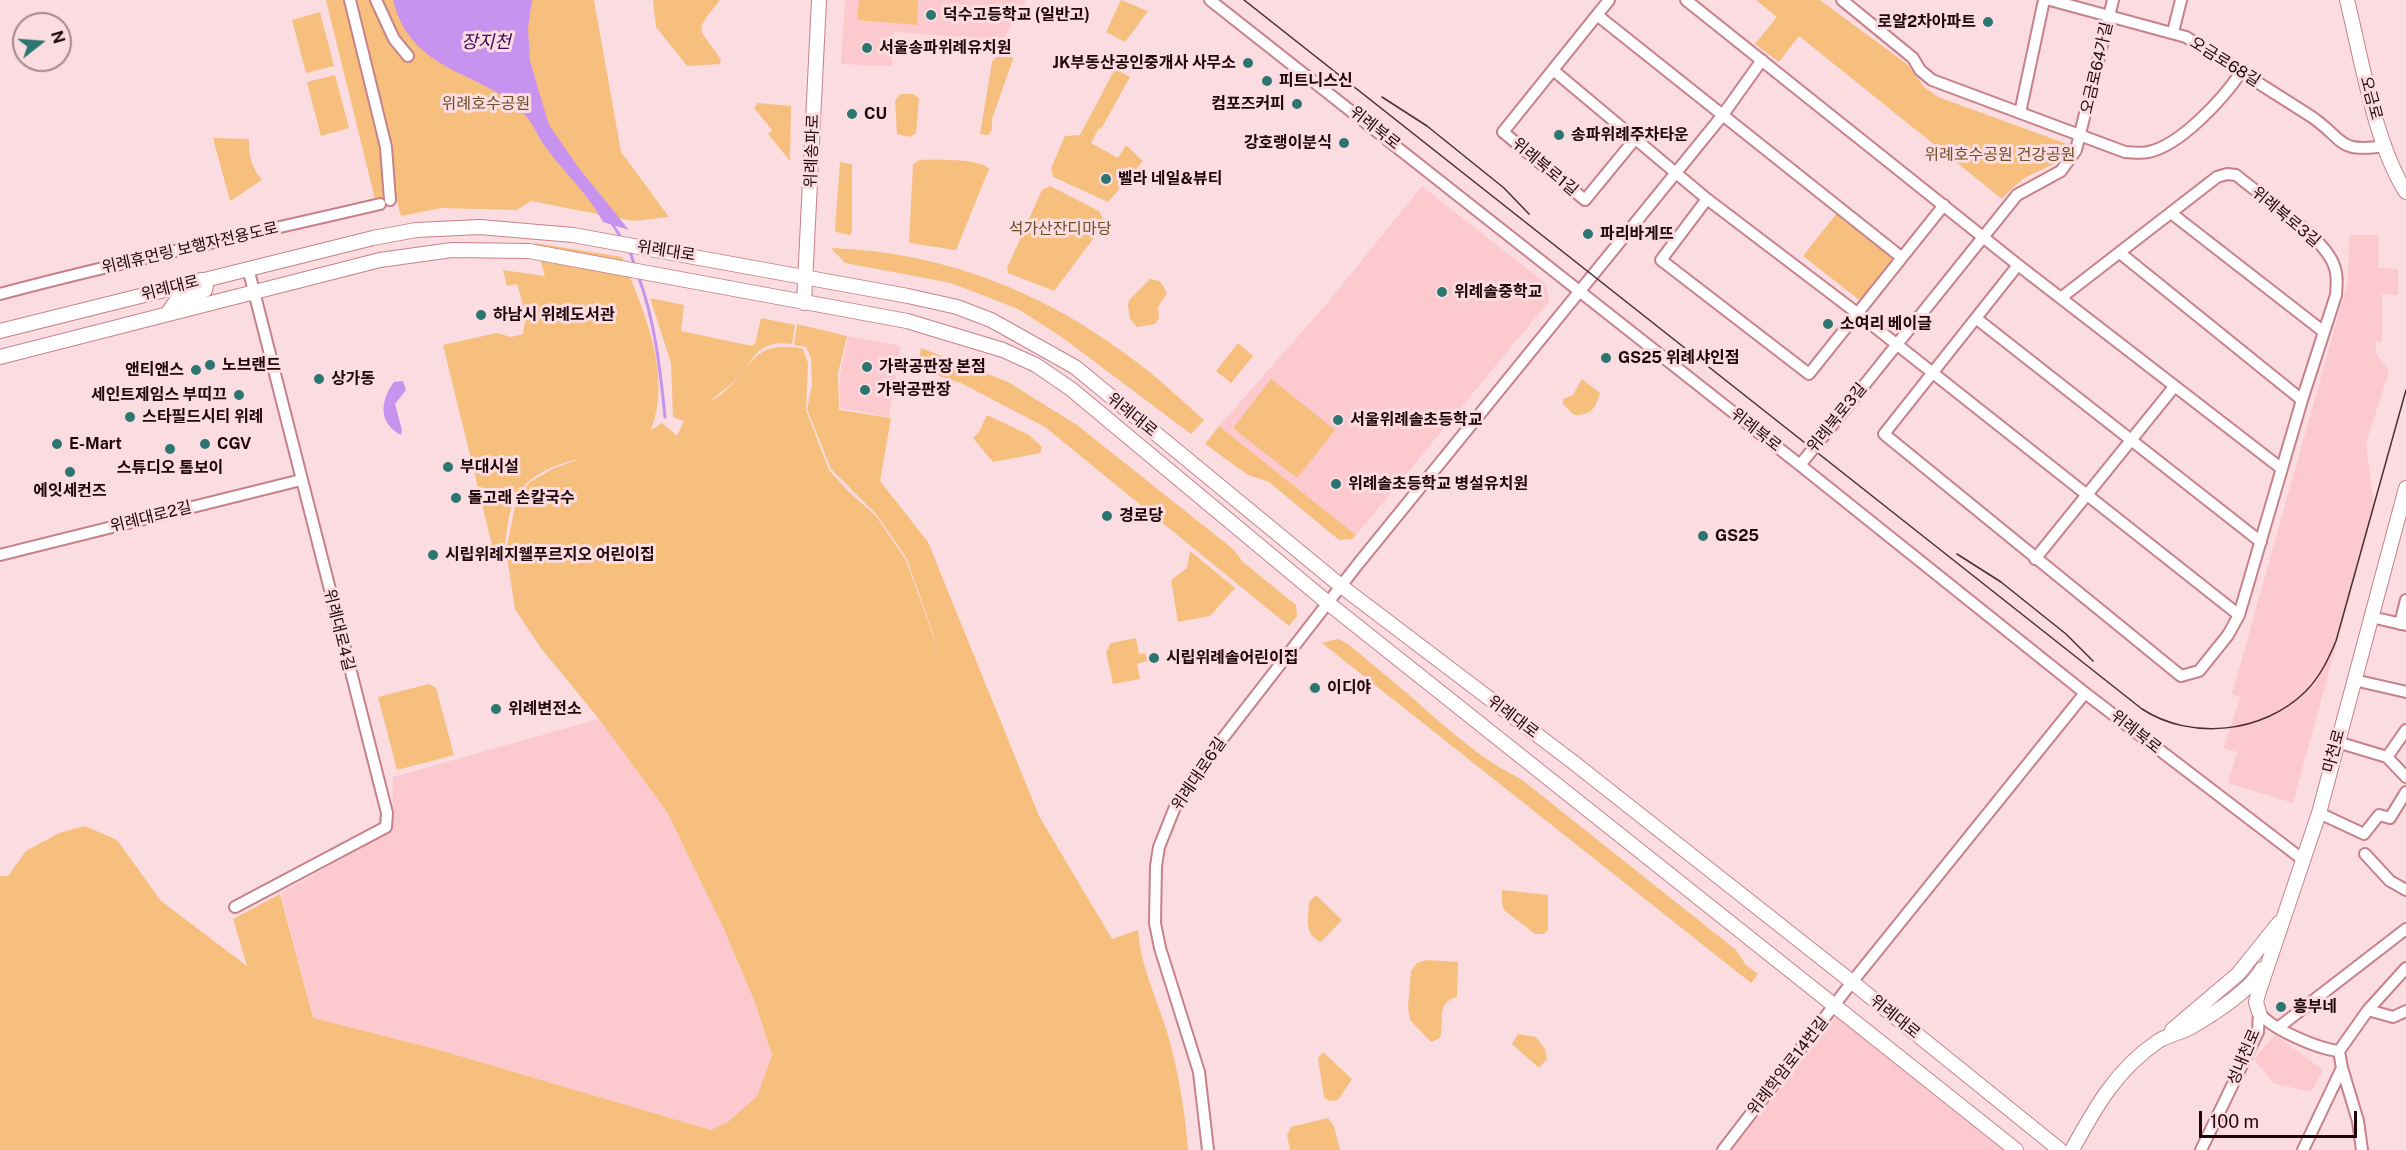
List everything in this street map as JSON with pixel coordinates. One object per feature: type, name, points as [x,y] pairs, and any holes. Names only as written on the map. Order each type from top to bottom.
[{"type":"main road","name":"위례송파로","points":[[804,303],[819,0]]},
{"type":"main road","name":"오금로","points":[[2347,0],[2385,146],[2395,175],[2406,192]]},
{"type":"main road","name":"위례대로","points":[[0,332],[248,268],[416,230],[480,227],[524,229],[674,252],[807,276],[957,307],[992,320],[1075,367],[1341,586],[1555,749],[1852,982],[2060,1150]]},
{"type":"main road","name":"위례대로","points":[[0,357],[380,260],[414,254],[480,249],[529,251],[907,321],[950,332],[1003,350],[1036,365],[1071,389],[1328,603],[2016,1150]]},
{"type":"main road","points":[[168,314],[177,300],[205,290],[206,285],[201,280]]},
{"type":"main road","name":"마천로","points":[[2259,1012],[2256,1002],[2319,813],[2406,488]]},
{"type":"main road","points":[[2072,1150],[2099,1100],[2130,1065],[2238,974],[2282,919]]},
{"type":"main road","points":[[2158,1041],[2191,1027],[2257,979],[2275,943]]},
{"type":"street","name":"위례휴먼링 보행자전용도로","points":[[0,294],[128,261],[190,250],[385,202],[386,147],[350,0]]},
{"type":"street","points":[[376,0],[394,39],[408,56]]},
{"type":"street","name":"위례북로","points":[[1210,0],[2085,693],[2302,859]]},
{"type":"street","name":"위례북로1길","points":[[1609,0],[1503,132],[1585,200],[1635,139]]},
{"type":"street","points":[[1686,0],[2018,265],[2282,469]]},
{"type":"street","points":[[1842,0],[1913,58],[1920,70],[1932,80],[2125,152],[2146,153],[2161,148],[2224,97],[2241,72]]},
{"type":"street","points":[[2020,113],[2044,0]]},
{"type":"street","name":"오금로68길","points":[[2050,0],[2186,37],[2329,129],[2341,144],[2358,150],[2385,146]]},
{"type":"street","name":"오금로64가길","points":[[1984,238],[2017,195],[2061,171],[2076,150],[2113,0]]},
{"type":"street","points":[[2173,32],[2181,0]]},
{"type":"street","points":[[1597,15],[1901,257]]},
{"type":"street","points":[[1580,291],[1722,116],[1762,60]]},
{"type":"street","points":[[1553,70],[1707,200],[1857,313],[2084,495],[2239,615]]},
{"type":"street","name":"위례북로3길","points":[[1931,374],[1884,434],[2181,676],[2199,671],[2228,635],[2239,615],[2302,400],[2336,295],[2338,278],[2332,260],[2321,244],[2236,175],[2227,174],[2217,177],[2062,297]]},
{"type":"street","points":[[1707,200],[1661,260],[1809,374],[1944,205]]},
{"type":"street","points":[[2171,213],[2324,332]]},
{"type":"street","name":"위례북로3길","points":[[1800,465],[1984,238]]},
{"type":"street","points":[[2120,253],[2302,400]]},
{"type":"street","points":[[1931,374],[2018,265]]},
{"type":"street","name":"위례대로4길","points":[[235,907],[386,827],[387,813],[248,268]]},
{"type":"street","name":"위례대로6길","points":[[1208,1150],[1199,1072],[1160,948],[1155,925],[1156,866],[1159,847],[1175,807],[1190,782],[1341,586],[1580,291]]},
{"type":"street","points":[[1977,319],[2261,542]]},
{"type":"street","points":[[2035,559],[2084,495],[2174,387]]},
{"type":"street","name":"위례대로2길","points":[[0,555],[301,480]]},
{"type":"street","points":[[2371,617],[2403,625],[2406,600]]},
{"type":"street","points":[[2354,680],[2406,692]]},
{"type":"street","name":"위례학암로14번길","points":[[1723,1150],[1852,982],[2085,693]]},
{"type":"street","points":[[2387,757],[2406,730]]},
{"type":"street","points":[[2337,742],[2387,757],[2406,777]]},
{"type":"street","points":[[2319,813],[2364,834],[2379,815],[2390,818],[2406,792]]},
{"type":"street","points":[[2365,855],[2390,881],[2406,890]]},
{"type":"street","points":[[2279,1027],[2406,929]]},
{"type":"street","points":[[2362,1150],[2358,1121],[2339,1051],[2368,1010],[2406,968]]},
{"type":"street","points":[[2368,1010],[2393,1017],[2406,1011]]},
{"type":"street","name":"성내천로","points":[[2259,1012],[2263,1019],[2324,1049],[2339,1051]]},
{"type":"street","name":"성내천로","points":[[2202,1150],[2258,1032],[2259,1012]]},
{"type":"street","points":[[2302,1150],[2342,1068]]},
{"type":"shaded area","name":"덕수고등학교 (일반고)","points":[[845,0],[1026,0],[1003,40],[894,32],[892,66],[841,64]]},
{"type":"shaded area","points":[[1422,186],[1546,284],[1549,301],[1356,535],[1219,426],[1324,307]]},
{"type":"shaded area","points":[[2349,235],[2379,235],[2378,268],[2398,269],[2398,295],[2382,294],[2382,342],[2376,342],[2376,353],[2389,371],[2366,443],[2374,507],[2293,803],[2228,783],[2237,752],[2224,748],[2240,697],[2232,694],[2348,281]]},
{"type":"shaded area","points":[[848,336],[901,346],[889,417],[840,408],[840,375]]},
{"type":"shaded area","points":[[599,719],[667,812],[724,929],[756,1005],[772,1055],[757,1096],[729,1121],[711,1130],[436,1049],[313,1018],[281,893],[391,831],[393,777]]},
{"type":"shaded area","points":[[1839,1014],[1899,1063],[1921,1085],[2004,1150],[1731,1150]]},
{"type":"shaded area","points":[[2275,1035],[2323,1070],[2311,1092],[2273,1083],[2254,1059]]},
{"type":"green space","name":"위례호수공원","points":[[326,0],[594,0],[621,152],[669,217],[633,221],[531,201],[517,210],[441,208],[401,216],[395,194],[375,199]]},
{"type":"green space","points":[[653,0],[720,0],[705,20],[702,31],[721,60],[720,64],[687,66],[656,27]]},
{"type":"green space","points":[[859,0],[918,0],[917,25],[857,20]]},
{"type":"green space","points":[[1121,0],[1148,11],[1125,42],[1106,32]]},
{"type":"green space","name":"위례호수공원 건강공원","points":[[1756,0],[1820,0],[1908,65],[1924,87],[1938,97],[2070,145],[2059,160],[2024,179],[2002,199],[1799,36],[1779,62],[1755,44],[1777,17]]},
{"type":"green space","points":[[320,12],[334,66],[306,73],[292,20]]},
{"type":"green space","points":[[1011,54],[1013,59],[992,119],[992,130],[988,135],[980,134],[992,62],[998,55]]},
{"type":"green space","points":[[1115,69],[1130,77],[1091,143],[1118,158],[1126,145],[1143,161],[1108,202],[1053,177],[1051,168],[1065,136],[1080,135]]},
{"type":"green space","points":[[335,75],[349,128],[321,136],[307,82]]},
{"type":"green space","points":[[901,94],[913,94],[919,98],[916,133],[910,137],[897,134],[895,100]]},
{"type":"green space","points":[[758,103],[791,106],[790,161],[768,134],[772,130],[754,108]]},
{"type":"green space","points":[[213,138],[249,139],[251,161],[262,180],[230,201]]},
{"type":"green space","points":[[919,160],[967,161],[984,165],[989,169],[956,250],[909,243],[913,164]]},
{"type":"green space","points":[[840,162],[852,164],[852,232],[850,235],[836,232],[835,229]]},
{"type":"green space","name":"석가산잔디마당","points":[[1050,186],[1099,211],[1105,223],[1054,291],[1008,273],[1007,268],[1042,190]]},
{"type":"green space","points":[[1837,213],[1890,255],[1892,263],[1866,297],[1858,299],[1803,256]]},
{"type":"green space","points":[[535,243],[622,257],[646,320],[657,365],[659,387],[657,409],[651,430],[662,423],[677,436],[684,421],[673,417],[671,363],[650,298],[684,305],[681,331],[752,346],[755,344],[761,318],[795,325],[792,344],[779,343],[762,349],[732,383],[710,402],[724,392],[759,354],[770,349],[784,347],[803,349],[808,363],[806,410],[829,470],[876,516],[906,560],[947,675],[907,559],[877,515],[831,469],[807,409],[812,385],[811,358],[806,347],[794,345],[797,324],[847,336],[838,373],[839,410],[891,418],[880,481],[928,542],[1039,816],[1112,939],[1138,930],[1145,969],[1167,1032],[1174,1061],[1183,1105],[1188,1150],[0,1150],[0,876],[8,876],[26,851],[59,833],[85,826],[117,840],[161,901],[247,966],[233,919],[280,894],[313,1018],[436,1049],[711,1130],[729,1121],[757,1096],[772,1055],[756,1005],[724,929],[667,812],[599,719],[540,647],[515,609],[506,550],[517,497],[530,482],[554,468],[580,459],[544,471],[521,489],[513,503],[511,509],[504,553],[493,549],[443,345],[497,333],[511,337],[523,334],[526,315],[517,284],[507,286],[503,270],[545,276]]},
{"type":"green space","points":[[831,248],[872,251],[950,266],[1024,294],[1060,311],[1127,355],[1204,420],[1191,434],[1063,338],[1018,309],[951,283],[845,263]]},
{"type":"green space","points":[[1150,279],[1160,281],[1167,293],[1158,307],[1159,318],[1155,324],[1137,327],[1130,319],[1129,300]]},
{"type":"green space","points":[[1238,343],[1253,356],[1231,383],[1216,371]]},
{"type":"green space","points":[[921,348],[1008,382],[1077,425],[1233,549],[1243,562],[1296,605],[1297,616],[1289,626],[1045,427],[961,383],[917,369]]},
{"type":"green space","points":[[1271,379],[1335,430],[1297,478],[1233,428]]},
{"type":"green space","points":[[1582,379],[1600,393],[1592,410],[1585,414],[1574,415],[1563,404],[1563,399],[1573,395]]},
{"type":"green space","points":[[987,415],[1029,435],[1042,447],[1040,453],[993,462],[973,438],[979,432]]},
{"type":"green space","points":[[1219,426],[1356,535],[1352,539],[1339,540],[1269,482],[1248,475],[1205,444]]},
{"type":"green space","points":[[1190,551],[1235,588],[1210,616],[1178,622],[1171,580],[1187,568]]},
{"type":"green space","points":[[1136,638],[1139,654],[1145,653],[1147,661],[1137,664],[1140,679],[1113,684],[1106,652],[1111,643]]},
{"type":"green space","points":[[1337,639],[1358,652],[1464,742],[1482,756],[1521,779],[1736,950],[1746,965],[1758,974],[1751,983],[1322,643]]},
{"type":"green space","points":[[429,684],[436,688],[454,755],[397,770],[378,697]]},
{"type":"green space","points":[[1502,890],[1548,895],[1548,930],[1544,934],[1535,934],[1504,910]]},
{"type":"green space","points":[[1316,895],[1342,920],[1321,942],[1312,935],[1308,925],[1309,902]]},
{"type":"green space","points":[[1427,960],[1458,962],[1457,997],[1446,1003],[1443,1008],[1440,1038],[1431,1042],[1410,1020],[1408,1007],[1411,971],[1417,963]]},
{"type":"green space","points":[[1518,1034],[1536,1037],[1545,1049],[1547,1059],[1539,1068],[1512,1044]]},
{"type":"green space","points":[[1323,1052],[1352,1079],[1338,1100],[1330,1101],[1324,1098],[1318,1058]]},
{"type":"green space","points":[[1328,1118],[1334,1126],[1340,1150],[1290,1150],[1287,1135],[1291,1127]]},
{"type":"water","name":"장지천","points":[[393,0],[532,0],[528,28],[530,61],[549,125],[578,167],[629,230],[603,222],[597,211],[551,155],[527,118],[508,100],[450,69],[415,43],[402,25]]},
{"type":"water","points":[[403,381],[406,390],[395,404],[402,430],[401,435],[388,424],[384,404],[394,382]]},
{"type":"waterway","name":"장지천","points":[[611,222],[622,239]]},
{"type":"waterway","name":"장지천","points":[[629,249],[635,266]]},
{"type":"waterway","name":"장지천","points":[[638,275],[653,327],[665,417]]},
{"type":"tram line","points":[[1244,0],[2142,709],[2161,719],[2182,726],[2204,728],[2226,728],[2248,724],[2288,706],[2315,680],[2327,662],[2336,641],[2406,390]]},
{"type":"tram line","points":[[1382,97],[1427,126],[1504,188],[1529,214]]},
{"type":"tram line","points":[[1957,554],[2001,582],[2066,634],[2093,661]]},
{"type":"place","name":"덕수고등학교 (일반고)","points":[[931,15]]},
{"type":"place","name":"로얄2차아파트","points":[[1988,22]]},
{"type":"place","name":"서울송파위례유치원","points":[[867,48]]},
{"type":"place","name":"JK부동산공인중개사 사무소","points":[[1248,63]]},
{"type":"place","name":"피트니스신","points":[[1267,81]]},
{"type":"place","name":"컴포즈커피","points":[[1297,104]]},
{"type":"place","name":"CU","points":[[852,114]]},
{"type":"place","name":"송파위례주차타운","points":[[1559,135]]},
{"type":"place","name":"강호랭이분식","points":[[1344,143]]},
{"type":"place","name":"벨라 네일&뷰티","points":[[1106,179]]},
{"type":"place","name":"파리바게뜨","points":[[1588,234]]},
{"type":"place","name":"위례솔중학교","points":[[1442,292]]},
{"type":"place","name":"하남시 위례도서관","points":[[481,315]]},
{"type":"place","name":"소여리 베이글","points":[[1828,324]]},
{"type":"place","name":"GS25 위례샤인점","points":[[1606,358]]},
{"type":"place","name":"노브랜드","points":[[210,365]]},
{"type":"place","name":"가락공판장 본점","points":[[867,367]]},
{"type":"place","name":"앤티앤스","points":[[196,370]]},
{"type":"place","name":"상가동","points":[[319,379]]},
{"type":"place","name":"가락공판장","points":[[865,390]]},
{"type":"place","name":"세인트제임스 부띠끄","points":[[239,395]]},
{"type":"place","name":"스타필드시티 위례","points":[[130,417]]},
{"type":"place","name":"서울위례솔초등학교","points":[[1338,420]]},
{"type":"place","name":"E-Mart","points":[[57,444]]},
{"type":"place","name":"CGV","points":[[205,444]]},
{"type":"place","name":"스튜디오 톰보이","points":[[170,449]]},
{"type":"place","name":"부대시설","points":[[448,467]]},
{"type":"place","name":"에잇세컨즈","points":[[70,472]]},
{"type":"place","name":"위례솔초등학교 병설유치원","points":[[1336,484]]},
{"type":"place","name":"돌고래 손칼국수","points":[[456,498]]},
{"type":"place","name":"경로당","points":[[1107,516]]},
{"type":"place","name":"GS25","points":[[1703,536]]},
{"type":"place","name":"시립위례지웰푸르지오 어린이집","points":[[433,555]]},
{"type":"place","name":"시립위례솔어린이집","points":[[1154,658]]},
{"type":"place","name":"이디야","points":[[1315,688]]},
{"type":"place","name":"위례변전소","points":[[496,709]]},
{"type":"place","name":"흥부네","points":[[2281,1007]]}]
